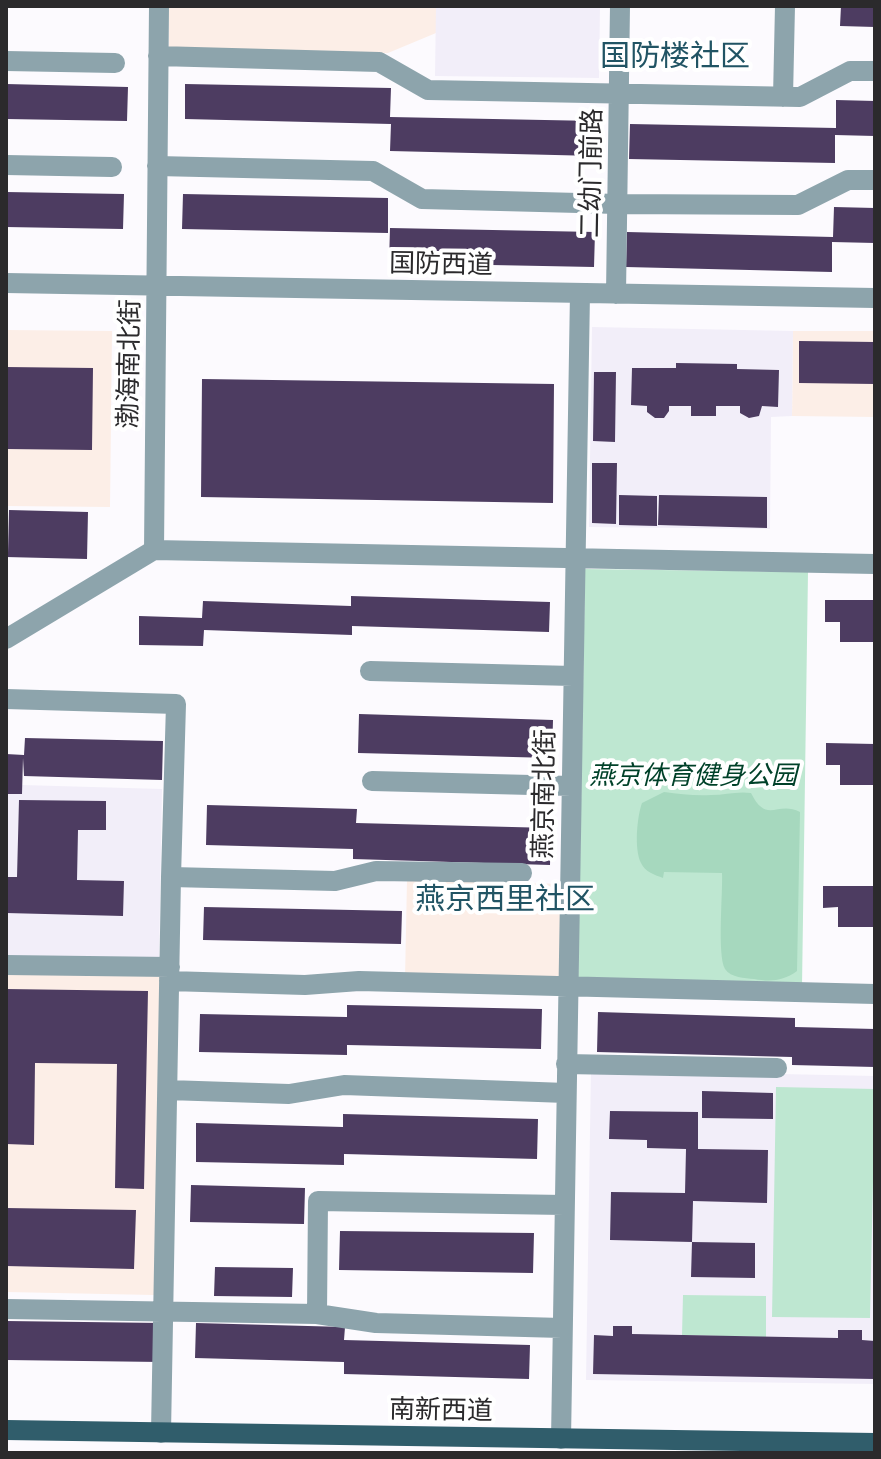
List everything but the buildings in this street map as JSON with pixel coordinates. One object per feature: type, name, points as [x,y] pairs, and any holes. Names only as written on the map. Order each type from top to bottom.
[{"type":"main road","name":"南新西道","points":[[6,1430],[875,1443]]},
{"type":"street","name":"渤海南北街","points":[[154,550],[159,6]]},
{"type":"street","name":"二幼门前路","points":[[616,294],[620,6]]},
{"type":"street","points":[[783,97],[785,6]]},
{"type":"street","points":[[158,56],[379,62],[428,90],[619,94],[800,97],[850,71],[875,71]]},
{"type":"street","points":[[6,61],[115,63]]},
{"type":"street","points":[[6,165],[112,167]]},
{"type":"street","points":[[157,166],[373,171],[422,199],[618,204],[798,205],[848,180],[875,180]]},
{"type":"street","name":"国防西道","points":[[6,283],[875,298]]},
{"type":"street","name":"燕京南北街","points":[[561,1439],[580,293]]},
{"type":"street","points":[[6,639],[154,550],[875,564]]},
{"type":"street","points":[[370,671],[573,676]]},
{"type":"street","points":[[6,699],[176,704],[161,1433]]},
{"type":"street","points":[[372,781],[571,786]]},
{"type":"street","points":[[171,877],[335,881],[376,871],[522,873]]},
{"type":"street","points":[[6,965],[305,985],[359,981],[875,994]]},
{"type":"street","points":[[566,1064],[777,1068]]},
{"type":"street","points":[[168,1090],[289,1094],[344,1085],[566,1093]]},
{"type":"street","points":[[317,1314],[318,1201],[564,1205]]},
{"type":"street","points":[[6,1309],[317,1314],[376,1323],[562,1328]]},
{"type":"shaded area","points":[[169,6],[436,6],[436,33],[388,53],[169,50]]},
{"type":"shaded area","points":[[436,6],[600,6],[599,78],[435,76]]},
{"type":"shaded area","points":[[592,327],[793,331],[792,416],[771,417],[770,529],[589,527]]},
{"type":"shaded area","points":[[6,330],[112,331],[110,507],[6,506]]},
{"type":"shaded area","points":[[793,331],[875,331],[875,417],[792,416]]},
{"type":"shaded area","points":[[22,785],[162,789],[159,961],[6,958],[6,794],[22,794]]},
{"type":"shaded area","points":[[407,880],[565,884],[562,982],[405,979]]},
{"type":"shaded area","points":[[6,973],[162,976],[154,1295],[6,1292]]},
{"type":"shaded area","points":[[591,1070],[875,1076],[875,1384],[586,1380]]},
{"type":"green space","name":"燕京体育健身公园","points":[[585,569],[808,572],[802,986],[578,982]]},
{"type":"green space","points":[[664,792],[699,795],[751,793],[757,803],[767,810],[785,808],[800,812],[797,971],[782,979],[771,980],[731,974],[725,969],[721,951],[722,873],[664,872],[663,878],[650,873],[643,866],[637,842],[640,809],[642,803]]},
{"type":"green space","points":[[776,1087],[875,1089],[870,1318],[772,1317]]},
{"type":"green space","points":[[683,1295],[766,1296],[766,1337],[682,1335]]},
{"type":"district","name":"国防楼社区","points":[[675,57]]},
{"type":"district","name":"燕京西里社区","points":[[505,900]]}]
